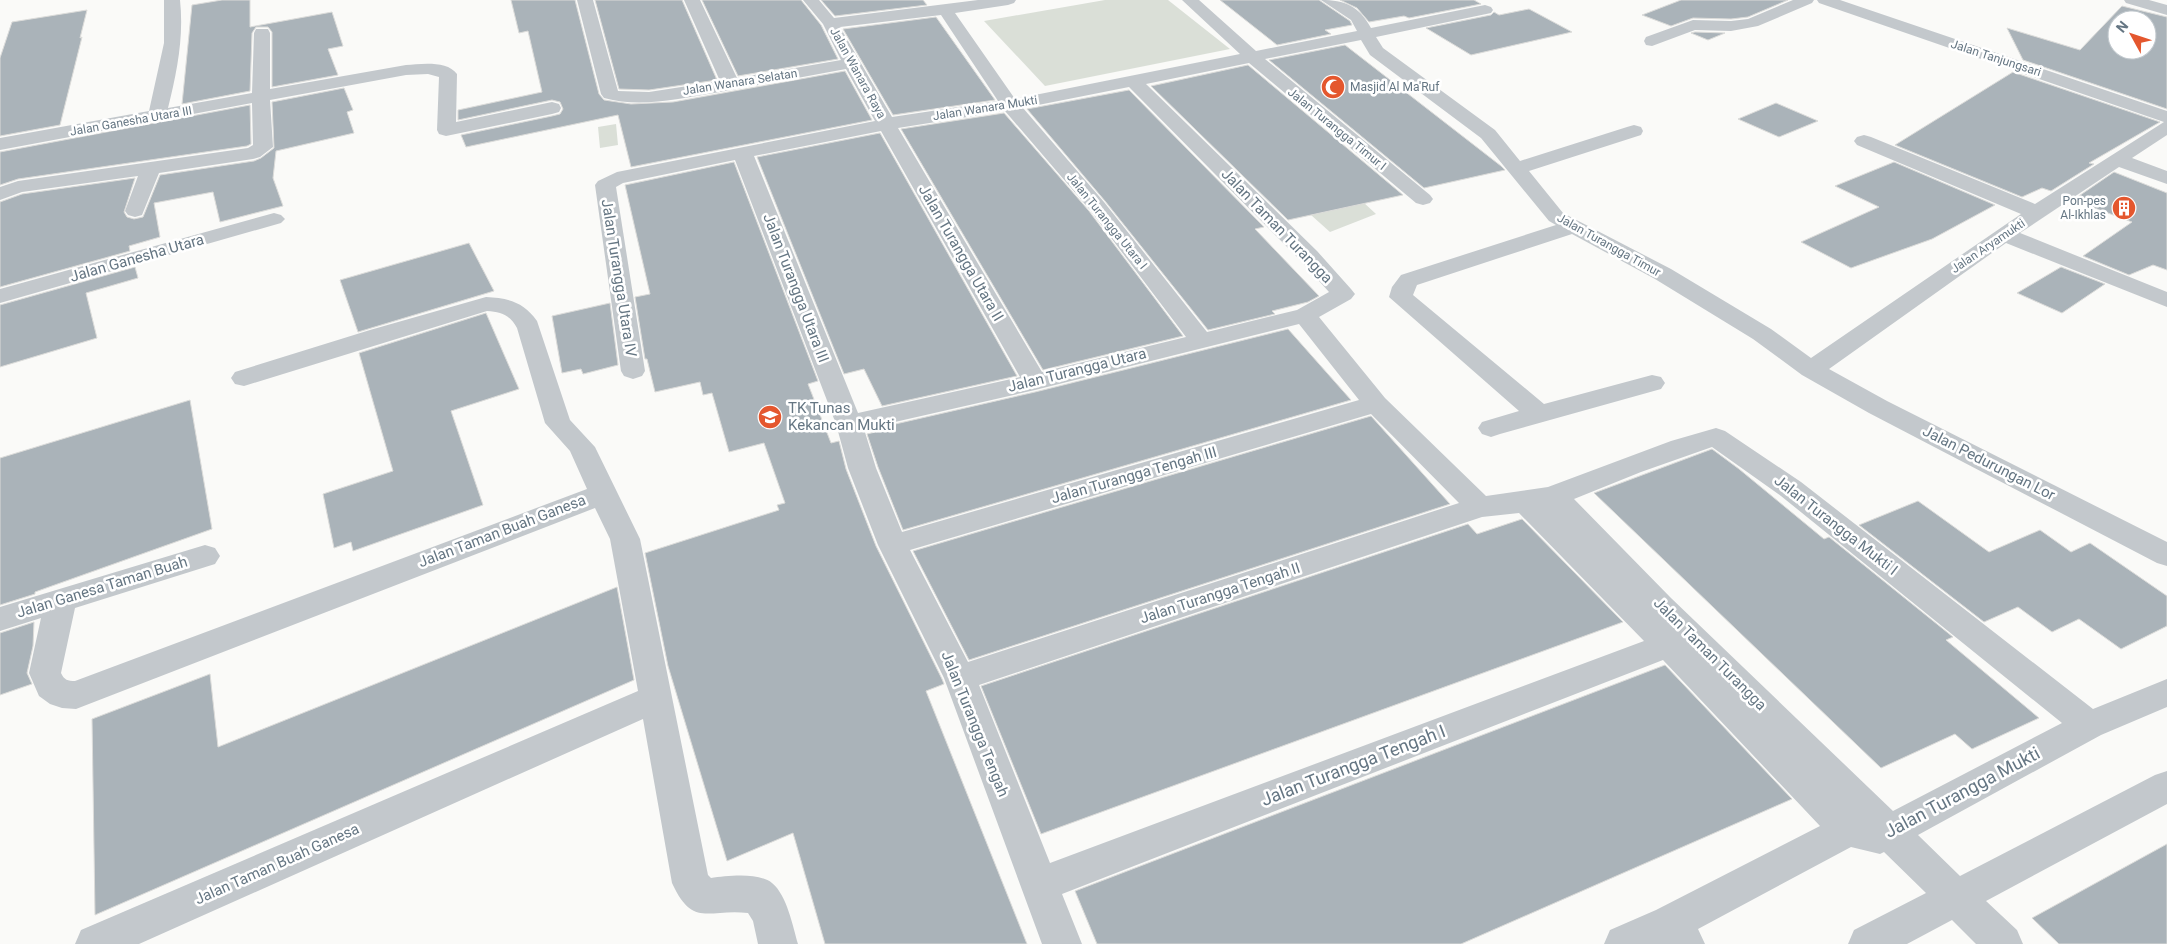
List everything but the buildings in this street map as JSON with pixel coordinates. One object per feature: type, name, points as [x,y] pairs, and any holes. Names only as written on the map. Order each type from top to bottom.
[{"type":"street","points":[[157,116],[164,91],[175,19],[172,0]]},
{"type":"street","name":"Jalan Wanara Selatan","points":[[585,0],[610,94],[628,98],[731,85],[851,63]]},
{"type":"street","points":[[692,0],[731,85]]},
{"type":"street","name":"Jalan Wanara Raya","points":[[811,0],[830,23],[886,124]]},
{"type":"street","points":[[830,23],[945,10],[1008,0]]},
{"type":"street","name":"Jalan Turangga Timur I","points":[[1190,0],[1272,75],[1423,199]]},
{"type":"street","name":"Jalan Turangga Timur","points":[[1329,0],[1356,17],[1376,52],[1488,134],[1556,217],[1663,274],[1762,334],[1811,370]]},
{"type":"street","points":[[1652,41],[1693,26],[1731,26],[1752,23],[1806,0]]},
{"type":"street","name":"Jalan Tanjungsari","points":[[1825,0],[2167,117]]},
{"type":"street","points":[[2132,0],[2167,10]]},
{"type":"street","name":"Jalan Turangga Utara I","points":[[945,10],[1010,105],[1097,206],[1200,339]]},
{"type":"street","name":"Jalan Wanara Mukti","points":[[605,185],[618,178],[632,174],[742,152],[886,124],[1010,105],[1485,10]]},
{"type":"street","points":[[0,194],[18,187],[260,150],[263,147],[261,97],[262,33]]},
{"type":"street","name":"Jalan Ganesha Utara III","points":[[0,144],[406,70],[438,69],[448,74],[446,130],[552,108]]},
{"type":"street","name":"Jalan Taman Turangga","points":[[1133,81],[1308,256],[1342,294],[1305,315]]},
{"type":"street","name":"Jalan Turangga Utara II","points":[[886,124],[1035,382]]},
{"type":"street","name":"Jalan Aryamukti","points":[[1811,370],[2004,234],[2167,127]]},
{"type":"street","points":[[1517,168],[1634,131]]},
{"type":"street","points":[[1864,141],[1928,166],[2037,213]]},
{"type":"street","name":"Jalan Turangga Utara III","points":[[742,152],[849,424]]},
{"type":"street","points":[[2118,160],[2167,178]]},
{"type":"street","points":[[135,211],[151,167]]},
{"type":"street","name":"Jalan Turangga Utara IV","points":[[605,185],[633,371]]},
{"type":"street","name":"Jalan Ganesha Utara","points":[[0,296],[274,219]]},
{"type":"street","points":[[1539,414],[1401,297],[1402,287],[1409,280],[1573,227]]},
{"type":"street","points":[[2004,234],[2167,300]]},
{"type":"street","points":[[244,378],[379,335],[486,304],[500,304],[515,309],[524,316],[558,423],[582,447],[603,494]]},
{"type":"street","points":[[1305,315],[1376,404],[1480,507],[1539,499]]},
{"type":"street","name":"Jalan Turangga Utara","points":[[849,424],[1035,382],[1200,339],[1305,315]]},
{"type":"street","name":"Jalan Pedurungan Lor","points":[[1811,370],[1878,407],[2167,555]]},
{"type":"street","points":[[1491,428],[1652,383]]},
{"type":"street","name":"Jalan Turangga Tengah III","points":[[893,546],[1376,404]]},
{"type":"street","name":"Jalan Turangga Tengah","points":[[849,424],[862,468],[893,546],[960,678],[1062,944]]},
{"type":"street","name":"Jalan Turangga Mukti I","points":[[1539,499],[1681,447],[1716,437],[1792,489],[2088,725]]},
{"type":"street","name":"Jalan Taman Buah Ganesa","points":[[61,600],[45,673],[51,688],[62,694],[76,694],[603,494],[625,539],[656,698],[95,944]]},
{"type":"street","name":"Jalan Taman Turangga","points":[[1539,499],[1649,611],[1890,831],[1955,898],[2004,944]]},
{"type":"street","name":"Jalan Turangga Tengah II","points":[[960,678],[1480,507]]},
{"type":"street","name":"Jalan Ganesa Taman Buah","points":[[0,619],[205,556]]},
{"type":"street","name":"Jalan Taman Turangga","points":[[1649,611],[1668,645],[1848,830]]},
{"type":"street","name":"Jalan Turangga Tengah I","points":[[1038,884],[1668,645]]},
{"type":"street","name":"Jalan Turangga Mukti","points":[[1848,830],[1880,837],[2088,725],[2167,692]]},
{"type":"street","points":[[656,698],[691,883],[703,897],[733,894],[759,896],[771,914],[778,944]]},
{"type":"street","points":[[1868,944],[2167,786]]},
{"type":"street","points":[[1624,944],[1678,933],[1848,830]]},
{"type":"shaded area","points":[[1105,0],[1168,0],[1230,49],[1045,86],[984,21]]},
{"type":"shaded area","points":[[616,124],[618,145],[600,148],[598,127]]},
{"type":"shaded area","points":[[1363,202],[1376,214],[1330,232],[1311,215]]},
{"type":"place","name":"Masjid Al Ma'Ruf","points":[[1333,87]]},
{"type":"place","name":"Pon-pes Al-Ikhlas","points":[[2124,208]]},
{"type":"place","name":"TK Tunas Kekancan Mukti","points":[[770,417]]}]
